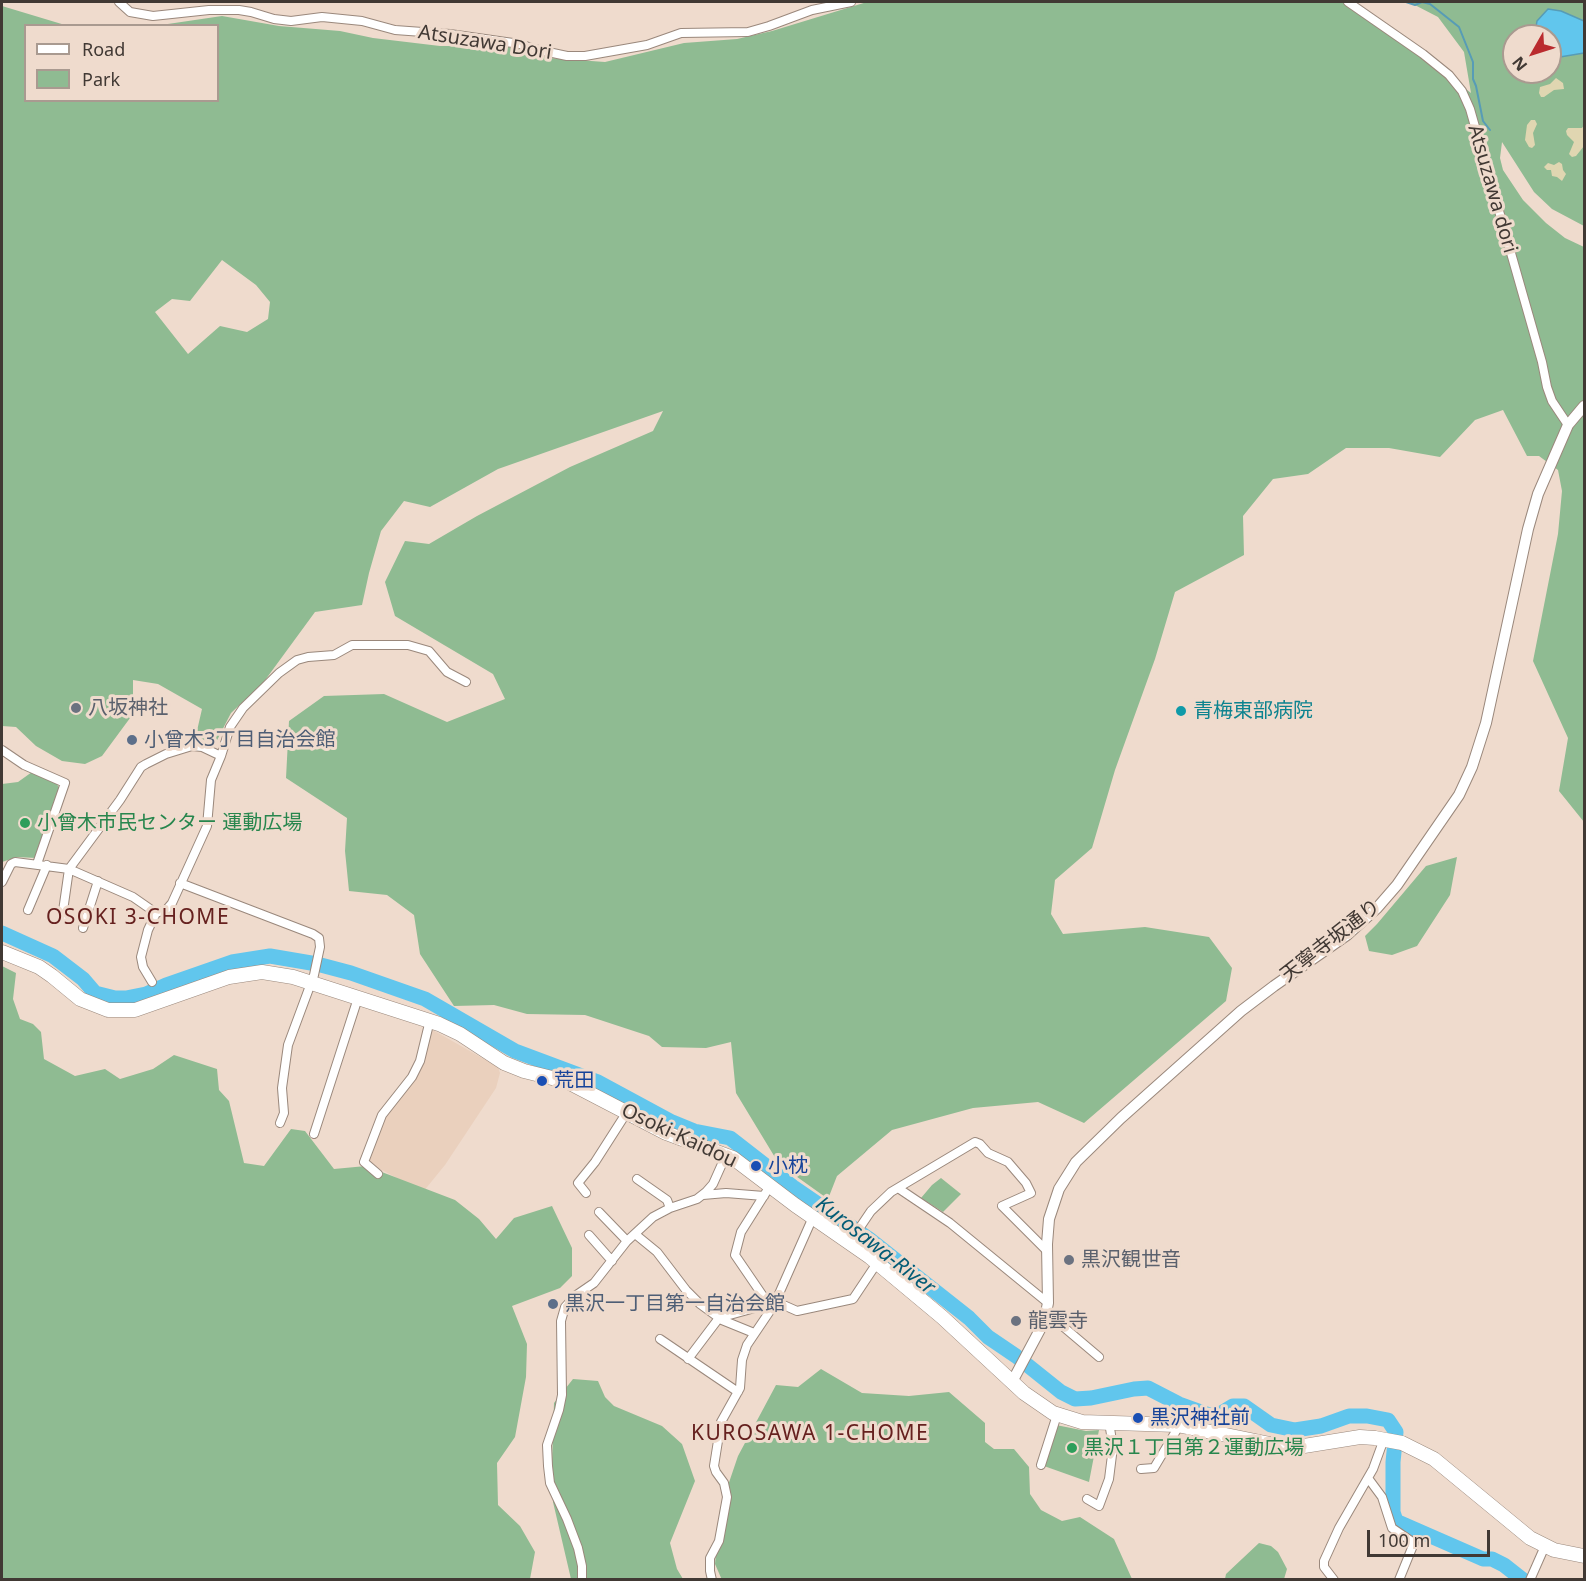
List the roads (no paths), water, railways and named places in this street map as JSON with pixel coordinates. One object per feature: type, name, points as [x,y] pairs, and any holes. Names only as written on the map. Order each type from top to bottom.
[{"type":"main road","name":"Osoki-Kaidou","points":[[2,952],[39,967],[80,999],[108,1011],[141,1008],[229,977],[262,972],[313,979],[358,998],[430,1020],[455,1031],[500,1061],[524,1071],[561,1080],[676,1138],[726,1155],[738,1162],[767,1191],[852,1239],[1037,1404],[1057,1415],[1082,1422],[1179,1426],[1280,1446],[1304,1446],[1355,1437],[1385,1439],[1402,1443],[1434,1459],[1521,1532],[1545,1546],[1584,1556]]},
{"type":"street","name":"Atsuzawa Dori","points":[[119,2],[130,12],[153,16],[229,10],[251,12],[291,21],[322,16],[362,21],[395,30],[450,34],[520,44],[567,56],[585,56],[647,45],[681,33],[748,32],[770,27],[812,10],[851,2]]},
{"type":"street","name":"Atsuzawa dori","points":[[1348,2],[1423,54],[1449,75],[1462,91],[1470,109],[1542,362],[1549,394],[1568,425]]},
{"type":"street","name":"天寧寺坂通り","points":[[1012,1382],[1042,1329],[1047,1308],[1049,1219],[1055,1196],[1069,1172],[1084,1153],[1120,1118],[1247,1006],[1347,935],[1377,908],[1397,885],[1460,795],[1486,723],[1527,529],[1538,495],[1568,425],[1584,405]]},
{"type":"street","points":[[153,982],[143,967],[141,954],[148,930],[156,913],[171,906],[209,821],[211,780],[230,727],[236,716],[284,669],[302,658],[334,655],[356,645],[414,645],[429,651],[447,672],[466,682]]},
{"type":"street","points":[[62,918],[69,868],[141,767],[183,748],[202,747],[221,756]]},
{"type":"street","points":[[2,750],[24,765],[65,783],[37,864]]},
{"type":"street","points":[[2,882],[4,871],[15,862],[69,868],[133,897],[156,913]]},
{"type":"street","points":[[28,910],[47,865]]},
{"type":"street","points":[[83,928],[98,881]]},
{"type":"street","points":[[180,883],[316,935],[320,942],[313,979],[288,1045],[282,1088],[284,1113],[280,1123]]},
{"type":"street","points":[[314,1134],[358,998]]},
{"type":"street","points":[[378,1174],[364,1162],[382,1115],[412,1077],[420,1061],[430,1020]]},
{"type":"street","points":[[586,1193],[578,1183],[595,1162],[627,1112]]},
{"type":"street","points":[[852,1239],[874,1208],[898,1188],[975,1142],[980,1144],[988,1154],[1008,1162],[1026,1182],[1031,1193],[1002,1206],[1047,1251]]},
{"type":"street","points":[[582,1580],[578,1548],[550,1483],[547,1445],[562,1395],[561,1321],[565,1307],[575,1296],[594,1283],[627,1241],[653,1217],[702,1195],[713,1184],[726,1155]]},
{"type":"street","points":[[643,1180],[667,1200],[670,1208]]},
{"type":"street","points":[[898,1188],[950,1223],[1100,1357]]},
{"type":"street","points":[[702,1195],[767,1191]]},
{"type":"street","points":[[767,1191],[741,1232],[735,1255],[763,1296],[774,1304],[797,1311],[852,1299],[877,1263]]},
{"type":"street","points":[[599,1212],[627,1241]]},
{"type":"street","points":[[712,1580],[710,1558],[719,1540],[727,1497],[724,1483],[714,1466],[721,1422],[738,1392],[743,1353],[774,1304],[813,1217]]},
{"type":"street","points":[[635,1234],[657,1252],[686,1290],[700,1304],[719,1318],[754,1333]]},
{"type":"street","points":[[589,1235],[612,1261]]},
{"type":"street","points":[[688,1359],[719,1318],[774,1304]]},
{"type":"street","points":[[660,1340],[738,1392]]},
{"type":"street","points":[[1041,1464],[1057,1415]]},
{"type":"street","points":[[1087,1499],[1099,1506],[1108,1479],[1113,1447],[1109,1422]]},
{"type":"street","points":[[1141,1469],[1154,1468],[1179,1426]]},
{"type":"street","points":[[1334,1580],[1324,1567],[1324,1561],[1339,1528],[1368,1478],[1385,1439]]},
{"type":"street","points":[[1368,1478],[1382,1497],[1392,1528],[1414,1544],[1399,1580]]},
{"type":"street","points":[[1530,1580],[1545,1546]]},
{"type":"water","points":[[1548,9],[1561,11],[1584,21],[1584,53],[1562,57],[1562,24],[1536,24]]},
{"type":"waterway","points":[[1406,2],[1415,5],[1422,2],[1430,4],[1459,27],[1473,62],[1473,79],[1483,121],[1490,130]]},
{"type":"waterway","name":"Kurosawa-River","points":[[2,933],[53,956],[83,979],[95,993],[115,998],[146,994],[232,962],[270,956],[317,964],[351,973],[425,999],[515,1051],[598,1082],[672,1122],[694,1131],[730,1138],[793,1187],[869,1239],[969,1318],[988,1337],[1061,1392],[1075,1399],[1148,1388],[1179,1404],[1215,1417],[1233,1406],[1244,1406],[1271,1425],[1295,1430],[1321,1426],[1349,1416],[1367,1416],[1388,1420],[1396,1432],[1393,1462],[1393,1512],[1396,1521],[1483,1559],[1492,1559],[1523,1580]]},
{"type":"place","name":"八坂神社","points":[[76,708]]},
{"type":"place","name":"青梅東部病院","points":[[1181,711]]},
{"type":"place","name":"小曾木3丁目自治会館","points":[[132,740]]},
{"type":"place","name":"小曾木市民センター 運動広場","points":[[25,823]]},
{"type":"place","name":"荒田","points":[[542,1081]]},
{"type":"place","name":"小枕","points":[[756,1166]]},
{"type":"place","name":"黒沢観世音","points":[[1069,1260]]},
{"type":"place","name":"黒沢一丁目第一自治会館","points":[[553,1304]]},
{"type":"place","name":"龍雲寺","points":[[1016,1321]]},
{"type":"place","name":"黒沢神社前","points":[[1138,1418]]},
{"type":"place","name":"黒沢１丁目第２運動広場","points":[[1072,1448]]},
{"type":"district","name":"OSOKI 3-CHOME","points":[[138,918]]},
{"type":"district","name":"KUROSAWA 1-CHOME","points":[[810,1434]]}]
